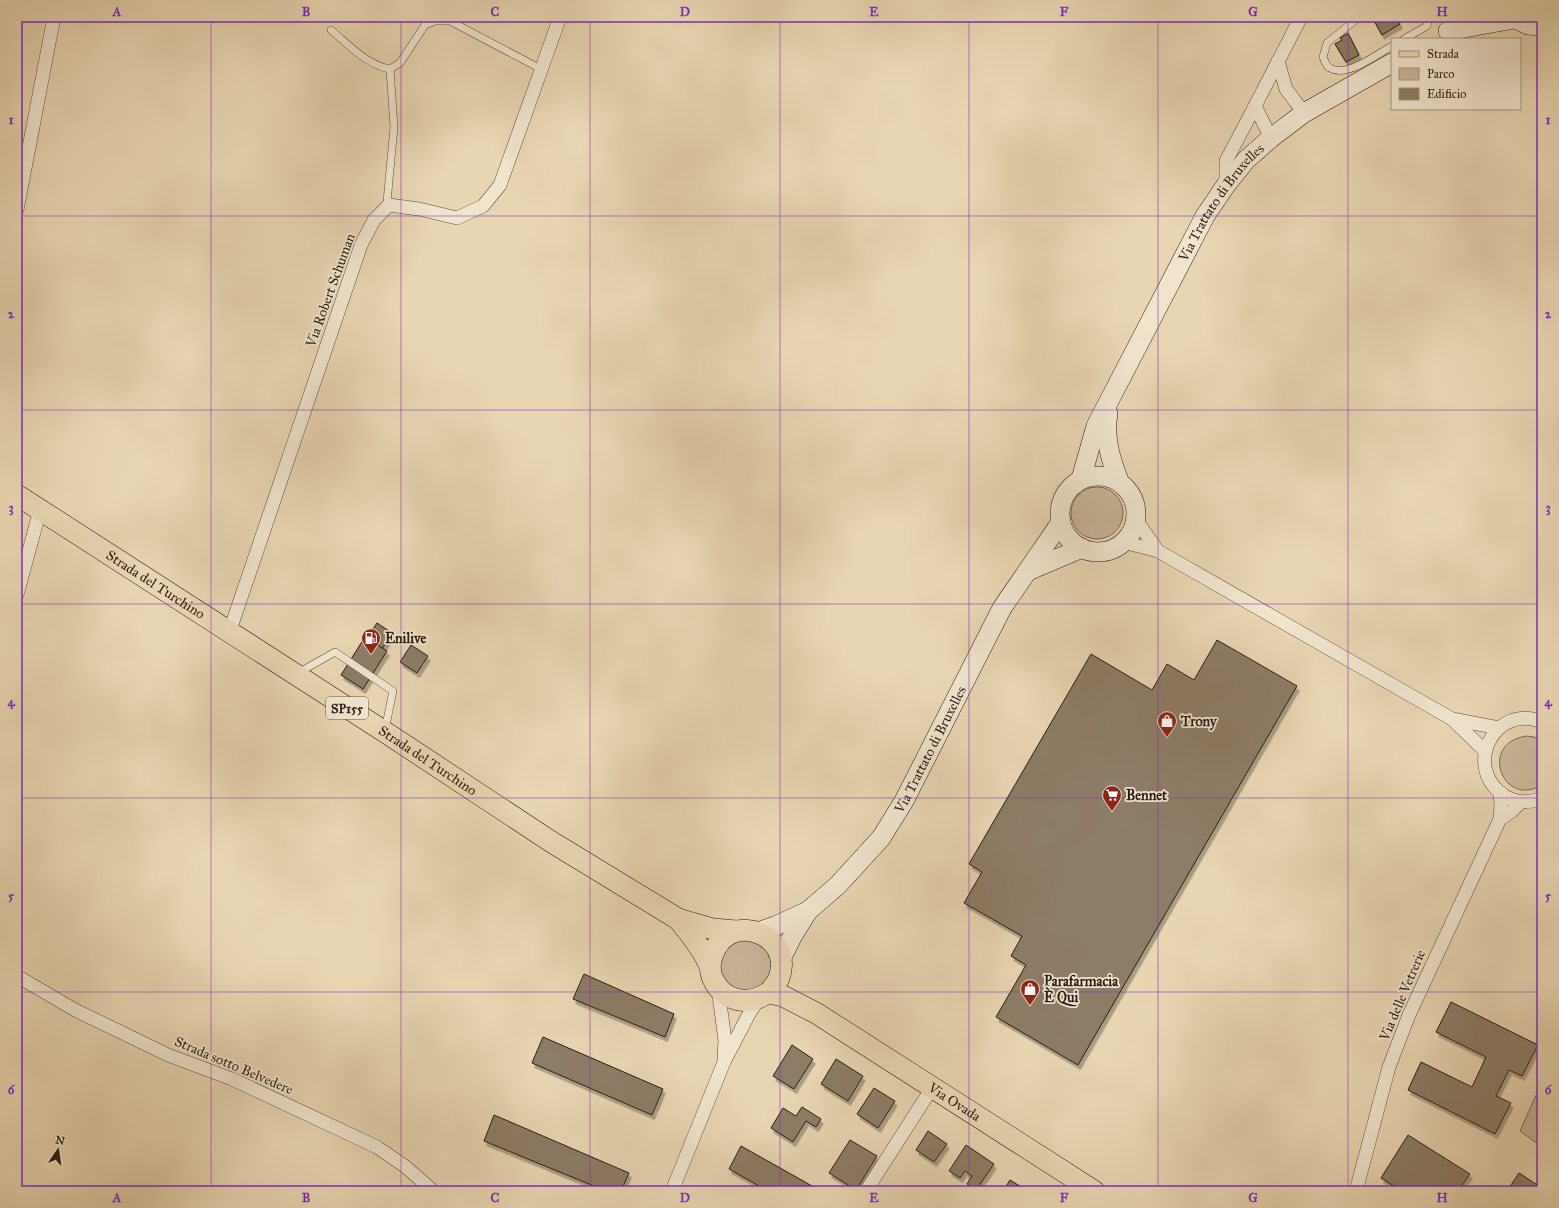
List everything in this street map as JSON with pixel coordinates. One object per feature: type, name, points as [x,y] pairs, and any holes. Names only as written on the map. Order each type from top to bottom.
[{"type":"main road","points":[[1441,35],[1464,17]]},
{"type":"main road","points":[[1441,35],[1513,18],[1528,25],[1542,26]]},
{"type":"main road","name":"Via Trattato di Bruxelles","points":[[1081,479],[1096,426],[1110,397],[1205,216],[1226,185],[1246,160],[1271,138],[1304,113],[1391,64]]},
{"type":"main road","name":"Via Trattato di Bruxelles","points":[[1110,397],[1106,425],[1107,444],[1110,458],[1119,481]]},
{"type":"main road","points":[[1094,476],[1106,476],[1119,481],[1133,498],[1136,509],[1136,520],[1129,536],[1123,542],[1106,551],[1098,552],[1082,548],[1072,542],[1065,532],[1061,522],[1060,512],[1066,493],[1081,479],[1094,476]]},
{"type":"main road","name":"Strada del Turchino","points":[[17,495],[550,841],[678,919],[713,928],[736,931]]},
{"type":"main road","name":"Via Trattato di Bruxelles","points":[[758,932],[808,911],[838,885],[881,838],[904,801],[1002,608],[1061,522]]},
{"type":"main road","points":[[1028,571],[1082,548]]},
{"type":"main road","name":"Via Trattato di Bruxelles","points":[[781,966],[792,937],[808,911]]},
{"type":"main road","name":"Strada del Turchino","points":[[678,919],[702,950],[710,966]]},
{"type":"main road","points":[[747,930],[758,932],[769,938],[777,948],[781,966],[777,983],[764,996],[750,1001],[741,1001],[724,994],[718,988],[712,978],[710,966],[711,955],[717,944],[725,936],[736,931],[747,930]]},
{"type":"main road","name":"Via Ovada","points":[[781,966],[816,1013]]},
{"type":"main road","name":"Via Ovada","points":[[764,996],[783,996],[816,1013],[1094,1191]]},
{"type":"street","points":[[17,210],[54,17]]},
{"type":"street","points":[[389,205],[419,209],[457,218],[483,206],[500,185],[560,17]]},
{"type":"street","points":[[1226,185],[1226,161],[1301,17]]},
{"type":"street","points":[[1278,61],[1286,89],[1304,113]]},
{"type":"street","points":[[1255,106],[1271,138]]},
{"type":"street","name":"Via Robert Schuman","points":[[229,633],[361,246],[374,220],[389,205]]},
{"type":"street","points":[[17,596],[40,510]]},
{"type":"street","points":[[1136,520],[1158,551]]},
{"type":"street","points":[[1123,542],[1158,551],[1452,719],[1485,751]]},
{"type":"street","points":[[1542,722],[1523,718],[1510,721],[1498,728],[1490,739],[1485,751],[1484,762],[1490,781],[1500,792],[1510,799],[1521,802],[1536,801],[1542,798]]},
{"type":"street","points":[[1452,719],[1498,728]]},
{"type":"street","points":[[1500,792],[1500,819]]},
{"type":"street","points":[[1500,819],[1512,811],[1521,802]]},
{"type":"street","name":"Via delle Vetrerie","points":[[1356,1191],[1389,1067],[1409,1015],[1500,819]]},
{"type":"street","name":"Strada sotto Belvedere","points":[[17,976],[75,1010],[168,1055],[232,1079],[377,1147],[406,1167],[433,1191]]},
{"type":"street","points":[[718,988],[725,1040],[724,1062]]},
{"type":"street","points":[[672,1191],[724,1062],[740,1029],[764,996]]},
{"type":"street","points":[[866,1191],[932,1088]]},
{"type":"lane","points":[[1358,17],[1327,43],[1323,57],[1328,67],[1339,71],[1350,70],[1391,47]]},
{"type":"lane","points":[[1406,38],[1427,26],[1429,17]]},
{"type":"lane","points":[[331,30],[371,63],[382,68],[390,69],[400,63],[425,25],[435,21],[450,21],[541,69]]},
{"type":"lane","points":[[389,205],[387,202],[394,127],[390,69]]},
{"type":"lane","points":[[296,675],[335,652],[393,691],[384,732]]},
{"type":"green space","points":[[1092,487],[1102,487],[1116,494],[1123,508],[1123,518],[1116,532],[1102,539],[1092,539],[1082,535],[1075,528],[1071,518],[1071,508],[1075,498],[1082,491]]},
{"type":"green space","points":[[1527,736],[1534,737],[1542,741],[1542,785],[1528,790],[1516,788],[1507,782],[1501,772],[1500,760],[1503,750],[1512,741]]},
{"type":"green space","points":[[745,938],[767,949],[773,966],[768,982],[745,994],[722,983],[719,958],[723,950]]},
{"type":"green space","points":[[1542,1082],[1542,1147],[1520,1131]]},
{"type":"building","points":[[1372,17],[1396,17],[1400,24],[1382,35]]},
{"type":"building","points":[[1348,33],[1359,55],[1346,62],[1335,44],[1342,40],[1340,38]]},
{"type":"building","points":[[377,623],[392,633],[382,649],[366,639]]},
{"type":"building","points":[[365,637],[387,651],[363,689],[341,675]]},
{"type":"building","points":[[1217,640],[1297,686],[1078,1065],[996,1017],[1026,965],[1011,956],[1022,936],[964,903],[982,872],[969,864],[1091,654],[1152,690],[1167,664],[1194,680]]},
{"type":"building","points":[[411,645],[428,656],[417,673],[400,662]]},
{"type":"building","points":[[584,974],[674,1014],[665,1037],[573,999]]},
{"type":"building","points":[[1451,1002],[1538,1045],[1522,1076],[1509,1070],[1496,1096],[1511,1103],[1495,1134],[1408,1090],[1421,1062],[1472,1087],[1486,1057],[1436,1032]]},
{"type":"building","points":[[543,1037],[663,1089],[652,1115],[532,1063]]},
{"type":"building","points":[[792,1045],[813,1059],[794,1089],[773,1076]]},
{"type":"building","points":[[836,1059],[863,1076],[848,1101],[821,1084]]},
{"type":"building","points":[[874,1088],[895,1101],[878,1128],[857,1114]]},
{"type":"building","points":[[802,1107],[821,1119],[816,1127],[806,1121],[793,1142],[771,1128],[783,1108],[796,1116]]},
{"type":"building","points":[[494,1115],[629,1173],[621,1191],[606,1191],[484,1141]]},
{"type":"building","points":[[928,1131],[947,1144],[934,1162],[916,1150]]},
{"type":"building","points":[[1408,1135],[1470,1174],[1458,1191],[1402,1191],[1381,1178]]},
{"type":"building","points":[[850,1140],[877,1156],[856,1190],[829,1173]]},
{"type":"building","points":[[966,1145],[994,1164],[976,1190],[967,1184],[972,1176],[965,1171],[960,1178],[949,1171]]},
{"type":"building","points":[[741,1146],[821,1191],[768,1191],[729,1169]]},
{"type":"building","points":[[1519,1173],[1542,1188],[1542,1191],[1507,1191]]},
{"type":"building","points":[[1010,1180],[1028,1191],[1003,1191]]},
{"type":"place","name":"Enilive","points":[[371,655]]},
{"type":"place","name":"Trony","points":[[1167,738]]},
{"type":"place","name":"Bennet","points":[[1112,812]]},
{"type":"place","name":"Parafarmacia È Qui","points":[[1030,1006]]}]
